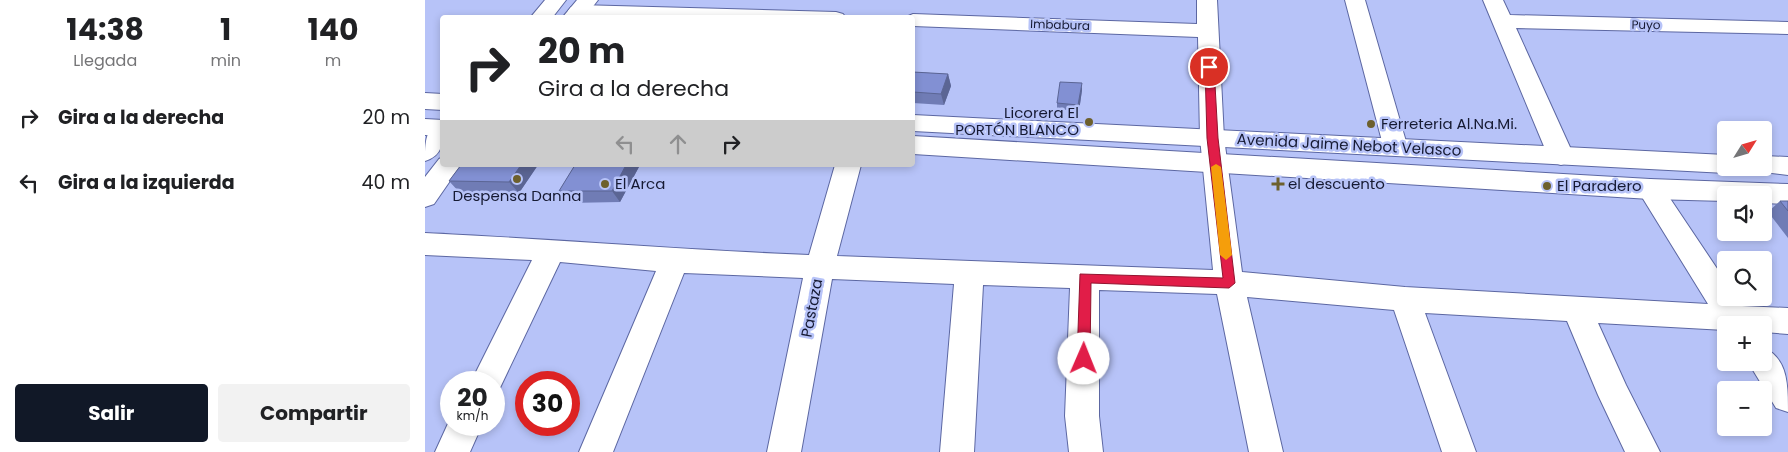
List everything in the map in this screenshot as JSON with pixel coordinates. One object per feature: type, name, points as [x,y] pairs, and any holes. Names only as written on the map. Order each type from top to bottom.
[{"type":"street","points":[[543,15],[556,0]]},
{"type":"street","points":[[915,23],[926,0]]},
{"type":"street","points":[[1207,0],[1214,151],[1229,283],[1266,452]]},
{"type":"street","points":[[1355,0],[1395,145]]},
{"type":"street","points":[[1493,0],[1504,21],[1561,156]]},
{"type":"street","points":[[579,9],[750,15]]},
{"type":"street","name":"Puyo","points":[[1504,21],[1788,28]]},
{"type":"street","name":"Imbabura","points":[[915,25],[1208,32]]},
{"type":"street","points":[[425,101],[440,102]]},
{"type":"street","name":"Avenida Jaime Nebot Velasco","points":[[915,123],[1650,189],[1788,194]]},
{"type":"street","points":[[425,127],[440,128]]},
{"type":"street","points":[[425,152],[440,132]]},
{"type":"street","name":"Avenida Jaime Nebot Velasco","points":[[915,145],[1214,151],[1395,145],[1717,164]]},
{"type":"street","points":[[1773,165],[1788,166]]},
{"type":"street","points":[[425,198],[447,167]]},
{"type":"street","name":"Pastaza","points":[[784,452],[820,266],[847,167]]},
{"type":"street","points":[[1650,189],[1732,316]]},
{"type":"street","points":[[425,244],[551,250],[674,261],[1229,283],[1405,299],[1577,309],[1717,320]]},
{"type":"street","points":[[492,371],[551,250]]},
{"type":"street","points":[[596,452],[674,261]]},
{"type":"street","points":[[957,452],[969,274]]},
{"type":"street","points":[[1085,278],[1082,416],[1086,452]]},
{"type":"street","points":[[1405,299],[1459,452]]},
{"type":"street","points":[[1577,309],[1614,395],[1643,452]]},
{"type":"street","points":[[1772,321],[1788,321]]},
{"type":"street","points":[[1770,371],[1788,396]]},
{"type":"street","points":[[452,452],[460,436]]},
{"type":"building","points":[[915,72],[948,74],[941,94],[915,92]]},
{"type":"building","points":[[1060,82],[1082,83],[1078,105],[1057,103]]},
{"type":"building","points":[[460,167],[520,167],[509,182],[449,181]]},
{"type":"building","points":[[574,167],[625,167],[612,191],[559,191]]},
{"type":"building","points":[[1780,201],[1788,201],[1788,211]]},
{"type":"slow traffic","points":[[1216,167],[1226,255]]},
{"type":"place","name":"Licorera El PORTÓN BLANCO","points":[[1089,122]]},
{"type":"place","name":"Ferreteria Al.Na.Mi.","points":[[1371,124]]},
{"type":"place","name":"Despensa Danna","points":[[517,179]]},
{"type":"place","name":"El Arca","points":[[605,184]]},
{"type":"place","name":"el descuento","points":[[1278,184]]},
{"type":"place","name":"El Paradero","points":[[1547,186]]},
{"type":"route","points":[[1084,359],[1085,278],[1229,283],[1213,138],[1209,67]]}]
